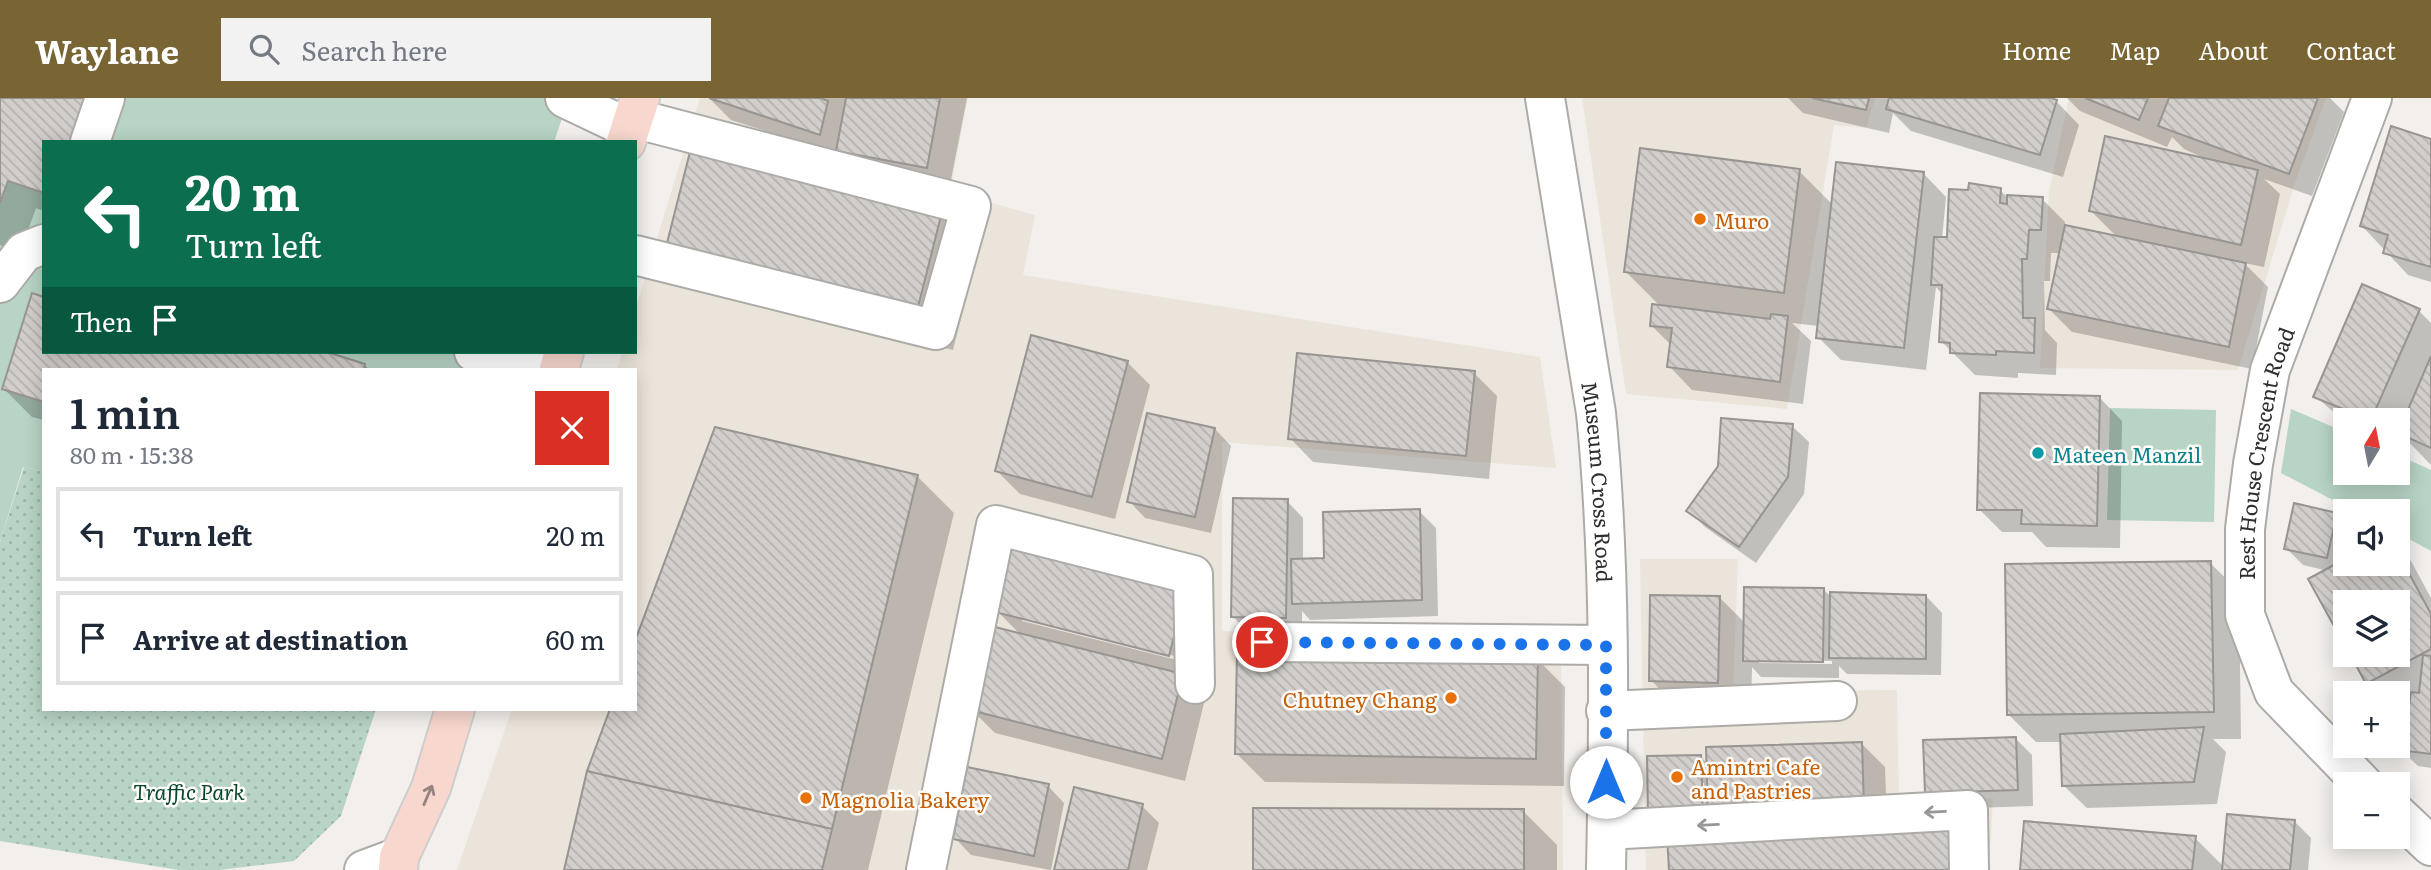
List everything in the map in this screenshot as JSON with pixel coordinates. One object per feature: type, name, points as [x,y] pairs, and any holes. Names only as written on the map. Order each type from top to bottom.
[{"type":"main road","points":[[399,863],[431,788],[454,711]]},
{"type":"street","points":[[91,140],[105,98]]},
{"type":"street","points":[[565,98],[633,122],[971,206],[936,330],[637,255]]},
{"type":"street","name":"Museum Cross Road","points":[[1545,98],[1601,465],[1606,645],[1606,870]]},
{"type":"street","name":"Rest House Crescent Road","points":[[2351,772],[2274,692],[2245,614],[2245,541],[2253,464],[2270,370],[2372,98]]},
{"type":"street","points":[[0,283],[24,252],[42,245]]},
{"type":"street","points":[[482,354],[537,368]]},
{"type":"street","points":[[934,868],[996,525],[1193,575],[1195,684]]},
{"type":"street","points":[[1262,642],[1606,645]]},
{"type":"street","points":[[1606,711],[1837,701]]},
{"type":"street","points":[[1607,830],[1968,810],[1969,870]]},
{"type":"street","points":[[2410,870],[2415,831]]},
{"type":"street","points":[[363,870],[399,863]]},
{"type":"shaded area","points":[[700,98],[968,98],[950,191],[1035,215],[1023,275],[1540,357],[1556,468],[1222,442],[1222,631],[1561,639],[1563,870],[457,870],[511,711],[637,711],[637,368],[617,368],[621,354],[637,354],[637,303]]},
{"type":"shaded area","points":[[1582,98],[1875,98],[1866,128],[1834,125],[1787,409],[1626,394]]},
{"type":"shaded area","points":[[2069,98],[2326,98],[2295,183],[2238,370],[2040,368],[2049,192]]},
{"type":"shaded area","points":[[1640,559],[1738,559],[1733,692],[1897,690],[1899,801],[1993,798],[1989,870],[1646,870]]},
{"type":"green space","points":[[0,98],[569,98],[555,140],[42,140],[42,354],[481,354],[477,368],[42,368],[42,472],[23,467],[0,542]]},
{"type":"green space","points":[[2110,408],[2216,410],[2214,522],[2107,520]]},
{"type":"green space","points":[[2291,409],[2333,427],[2333,485],[2410,485],[2410,460],[2431,470],[2431,551],[2410,540],[2410,499],[2333,500],[2281,473]]},
{"type":"green space","name":"Traffic Park","points":[[24,467],[42,472],[42,711],[375,711],[341,816],[294,861],[220,870],[179,870],[0,841],[0,542]]},
{"type":"building","points":[[0,98],[86,98],[72,140],[42,140],[42,192],[8,181],[0,203]]},
{"type":"building","points":[[709,98],[821,98],[828,101],[820,135]]},
{"type":"building","points":[[846,98],[940,98],[927,168],[836,151]]},
{"type":"building","points":[[1812,98],[1869,98],[1866,110]]},
{"type":"building","points":[[1889,98],[2057,100],[2040,155],[1886,109]]},
{"type":"building","points":[[2085,98],[2148,98],[2139,120]]},
{"type":"building","points":[[2169,98],[2318,98],[2289,174],[2158,126]]},
{"type":"building","points":[[2391,126],[2431,139],[2431,267],[2383,253],[2388,235],[2360,226]]},
{"type":"building","points":[[2105,136],[2258,170],[2241,245],[2089,211]]},
{"type":"building","points":[[692,144],[943,208],[916,315],[665,251]]},
{"type":"building","points":[[1640,148],[1800,169],[1784,293],[1624,272]]},
{"type":"building","points":[[1836,162],[1924,172],[1904,348],[1816,338]]},
{"type":"building","points":[[1969,183],[2001,188],[2000,203],[2007,204],[2007,195],[2043,197],[2041,230],[2029,230],[2027,259],[2022,259],[2023,318],[2035,318],[2034,353],[1950,353],[1950,343],[1939,342],[1942,285],[1931,285],[1934,237],[1947,237],[1949,189],[1968,190]]},
{"type":"building","points":[[2065,225],[2246,263],[2229,347],[2047,309]]},
{"type":"building","points":[[2362,284],[2420,309],[2376,408],[2341,408],[2313,397]]},
{"type":"building","points":[[32,293],[42,296],[42,354],[333,354],[365,364],[364,368],[42,368],[42,401],[2,389]]},
{"type":"building","points":[[1652,304],[1770,319],[1771,314],[1788,316],[1780,382],[1667,367],[1672,328],[1650,326]]},
{"type":"building","points":[[1031,335],[1128,361],[1092,497],[995,471]]},
{"type":"building","points":[[1297,353],[1475,371],[1466,456],[1288,439]]},
{"type":"building","points":[[2431,356],[2431,448],[2410,438],[2409,408]]},
{"type":"building","name":"Mateen Manzil","points":[[1980,393],[2100,396],[2097,526],[2021,524],[2022,510],[1977,510]]},
{"type":"building","points":[[1147,413],[1215,428],[1195,517],[1127,502]]},
{"type":"building","points":[[1721,418],[1793,424],[1788,477],[1739,547],[1686,511],[1718,466]]},
{"type":"building","points":[[715,427],[918,475],[832,829],[587,771],[609,711],[637,711],[637,636]]},
{"type":"building","points":[[1233,498],[1288,499],[1286,618],[1231,617]]},
{"type":"building","points":[[2294,503],[2333,512],[2333,531],[2327,558],[2284,549]]},
{"type":"building","points":[[1420,509],[1422,600],[1292,604],[1291,559],[1324,558],[1323,512]]},
{"type":"building","points":[[1011,548],[1185,593],[1169,656],[995,612]]},
{"type":"building","points":[[2211,561],[2214,712],[2007,715],[2005,564]]},
{"type":"building","points":[[2333,565],[2333,576],[2410,575],[2431,614],[2431,649],[2410,660],[2410,590],[2333,590],[2333,624],[2308,579]]},
{"type":"building","points":[[1744,587],[1824,588],[1823,662],[1743,661]]},
{"type":"building","points":[[1830,592],[1926,595],[1926,659],[1829,658]]},
{"type":"building","points":[[1650,595],[1720,596],[1718,683],[1649,681]]},
{"type":"building","points":[[991,626],[1183,674],[1162,759],[970,710]]},
{"type":"building","points":[[1237,652],[1538,657],[1536,759],[1235,754]]},
{"type":"building","points":[[2423,655],[2431,656],[2431,754],[2410,751],[2411,692],[2419,693]]},
{"type":"building","points":[[2357,667],[2398,667],[2372,681],[2364,681]]},
{"type":"building","points":[[2204,727],[2194,782],[2062,786],[2060,734]]},
{"type":"building","points":[[2016,737],[2018,790],[1925,793],[1923,740]]},
{"type":"building","points":[[1862,742],[1864,809],[1708,814],[1706,747]]},
{"type":"building","points":[[1701,755],[1703,814],[1648,815],[1647,756]]},
{"type":"building","points":[[967,767],[1049,784],[1034,856],[953,839]]},
{"type":"building","points":[[587,771],[832,829],[822,870],[564,870]]},
{"type":"building","points":[[1074,787],[1143,804],[1128,870],[1054,870]]},
{"type":"building","points":[[1253,808],[1524,809],[1524,870],[1253,870]]},
{"type":"building","points":[[2227,814],[2295,820],[2290,870],[2222,870]]},
{"type":"building","points":[[1950,821],[1953,870],[1669,870],[1667,835]]},
{"type":"building","points":[[2024,821],[2196,836],[2192,870],[2020,870]]},
{"type":"place","name":"Muro","points":[[1700,219]]},
{"type":"place","name":"Mateen Manzil","points":[[2038,453]]},
{"type":"place","name":"Chutney Chang","points":[[1451,698]]},
{"type":"place","name":"Amintri Cafe and Pastries","points":[[1677,777]]},
{"type":"place","name":"Magnolia Bakery","points":[[806,798]]},
{"type":"route","points":[[1262,642],[1606,645],[1606,782]]}]
